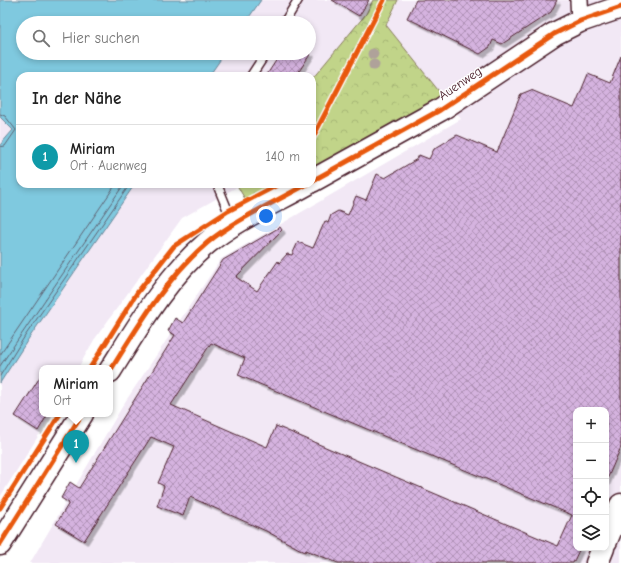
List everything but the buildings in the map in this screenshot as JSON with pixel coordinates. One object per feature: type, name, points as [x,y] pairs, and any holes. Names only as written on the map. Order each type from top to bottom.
[{"type":"street","name":"Auenweg","points":[[316,179],[440,110],[537,44],[580,10],[621,7]]},
{"type":"street","points":[[113,366],[152,304],[177,271],[208,242],[300,188]]},
{"type":"street","points":[[0,544],[80,417]]},
{"type":"street","points":[[609,535],[621,505]]},
{"type":"street","points":[[597,563],[602,551]]},
{"type":"lane","points":[[288,16],[298,0]]},
{"type":"lane","points":[[254,72],[261,60]]},
{"type":"lane","points":[[219,188],[228,212],[237,224]]},
{"type":"shaded area","points":[[261,0],[373,0],[366,14],[316,74],[316,72],[212,72],[220,60],[316,60],[316,16],[250,16]]},
{"type":"shaded area","points":[[399,0],[621,0],[621,563],[30,563],[125,402],[221,259],[461,119],[386,25]]},
{"type":"shaded area","points":[[0,117],[13,130],[0,145]]},
{"type":"shaded area","points":[[132,188],[235,188],[182,218],[94,340],[80,365],[39,365],[39,417],[50,417],[0,497],[0,383],[29,338]]},
{"type":"green space","points":[[373,0],[398,0],[386,25],[442,95],[425,108],[316,170],[316,74],[366,14]]},
{"type":"green space","points":[[239,188],[280,188],[248,204]]},
{"type":"water","points":[[0,0],[261,0],[250,16],[16,16],[16,60],[220,60],[212,72],[16,72],[16,188],[132,188],[29,338],[0,383],[0,145],[13,130],[0,117]]},
{"type":"cycle path","points":[[316,131],[384,0]]},
{"type":"cycle path","points":[[316,179],[440,110],[554,34],[580,21],[621,7]]},
{"type":"cycle path","points":[[92,365],[137,293],[174,246],[228,211],[271,188]]},
{"type":"cycle path","points":[[113,366],[154,303],[192,257],[207,243],[229,227],[300,188]]},
{"type":"cycle path","points":[[0,508],[58,417]]},
{"type":"cycle path","points":[[0,544],[80,417]]},
{"type":"place","name":"Miriam","points":[[76,463]]}]
